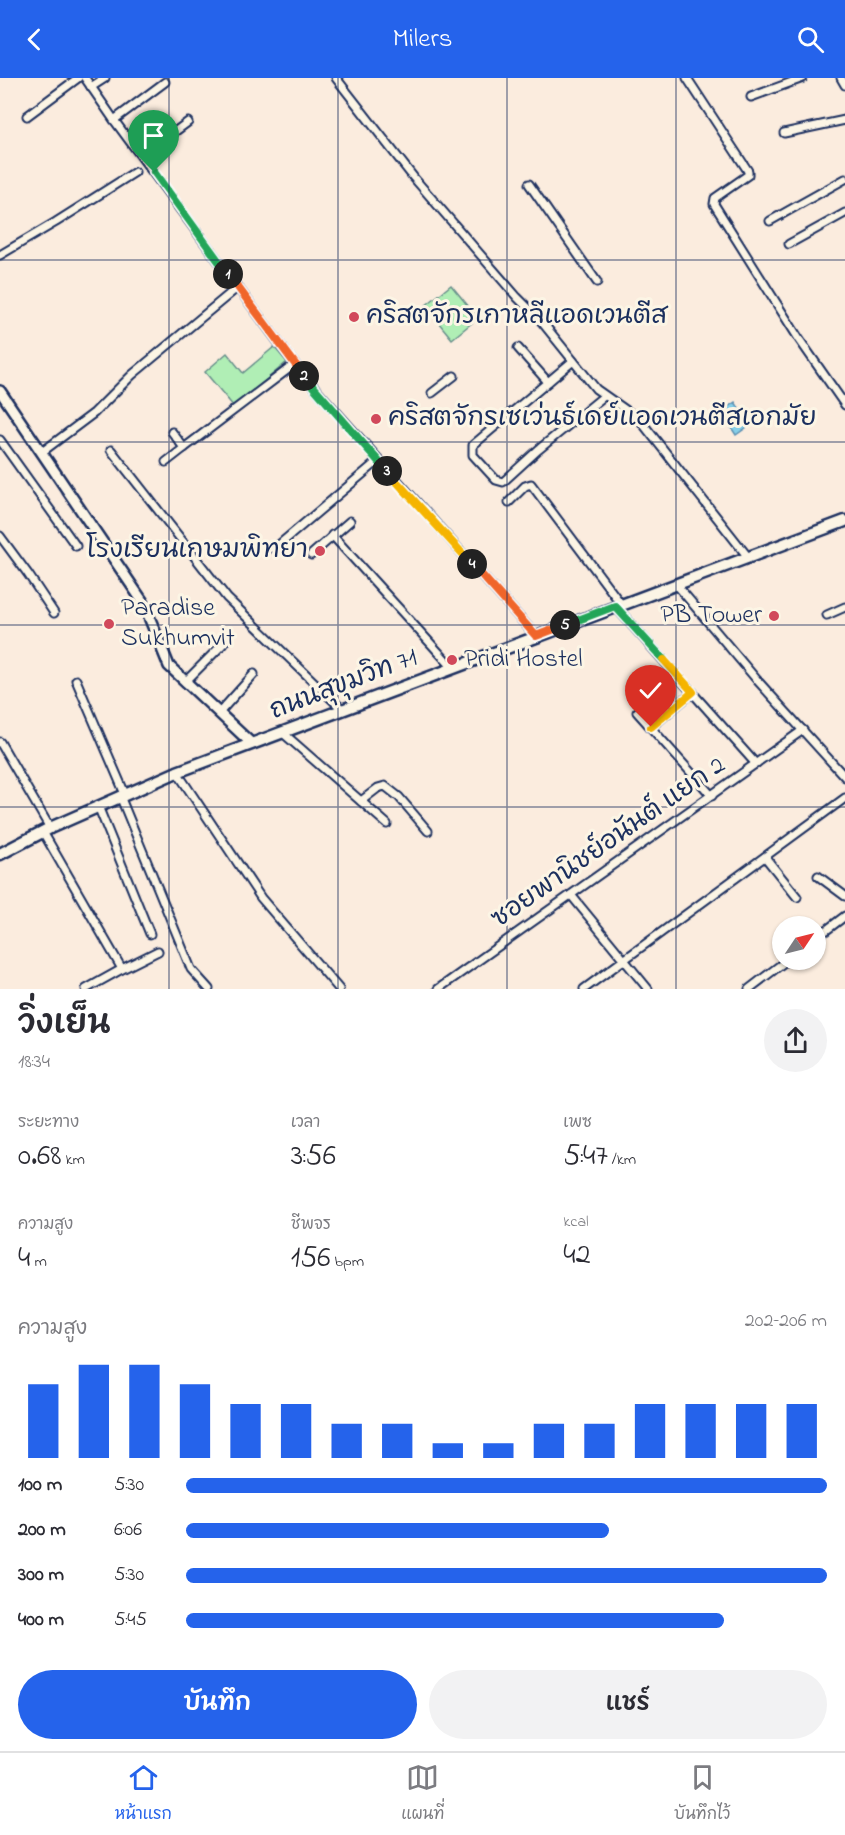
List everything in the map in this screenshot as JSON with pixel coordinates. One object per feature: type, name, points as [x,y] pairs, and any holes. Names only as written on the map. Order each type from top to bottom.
[{"type":"main road","name":"ถนนสุขุมวิท 71","points":[[0,854],[98,806],[177,772],[845,521]]},
{"type":"street","points":[[27,116],[78,78]]},
{"type":"street","points":[[85,78],[295,364],[378,461],[536,636]]},
{"type":"street","points":[[91,87],[105,78]]},
{"type":"street","points":[[336,78],[414,178],[517,297],[542,322],[596,389],[640,420],[748,557]]},
{"type":"street","points":[[687,78],[748,171],[748,175],[714,198],[714,204],[799,339],[842,395],[845,405]]},
{"type":"street","points":[[751,97],[803,78]]},
{"type":"street","points":[[841,78],[845,85]]},
{"type":"street","points":[[114,120],[165,82]]},
{"type":"street","points":[[784,134],[845,120]]},
{"type":"street","points":[[142,156],[188,122]]},
{"type":"street","points":[[0,255],[135,172]]},
{"type":"street","points":[[770,221],[845,179]]},
{"type":"street","points":[[529,184],[597,282]]},
{"type":"street","points":[[789,244],[845,213]]},
{"type":"street","points":[[42,452],[94,413],[132,375],[238,287]]},
{"type":"street","points":[[518,348],[549,382]]},
{"type":"street","points":[[573,361],[473,445],[473,455],[500,482],[507,479],[538,450],[604,396]]},
{"type":"street","points":[[166,462],[295,364]]},
{"type":"street","points":[[432,393],[454,376]]},
{"type":"street","points":[[0,391],[3,402],[42,452],[143,602],[169,666],[252,744]]},
{"type":"street","points":[[172,432],[184,448]]},
{"type":"street","points":[[0,440],[75,546]]},
{"type":"street","points":[[111,450],[227,598],[343,710]]},
{"type":"street","points":[[274,549],[378,461]]},
{"type":"street","points":[[508,502],[526,485],[531,484],[618,605],[756,764]]},
{"type":"street","points":[[311,555],[350,521]]},
{"type":"street","points":[[332,535],[453,668]]},
{"type":"street","points":[[0,536],[54,613]]},
{"type":"street","points":[[676,584],[757,680],[845,777]]},
{"type":"street","points":[[827,615],[845,607]]},
{"type":"street","points":[[185,682],[224,643]]},
{"type":"street","points":[[219,713],[254,674]]},
{"type":"street","points":[[76,680],[191,969],[209,989]]},
{"type":"street","points":[[651,727],[693,692]]},
{"type":"street","points":[[637,712],[712,796]]},
{"type":"street","name":"ซอยพานิชย์อนันต์ แยก 2","points":[[438,989],[803,730]]},
{"type":"street","points":[[284,733],[387,824]]},
{"type":"street","points":[[0,742],[122,969]]},
{"type":"street","points":[[177,772],[261,898],[339,989]]},
{"type":"street","points":[[361,801],[378,788],[385,786],[399,797],[428,831]]},
{"type":"street","points":[[584,989],[845,798]]},
{"type":"street","points":[[98,806],[150,934]]},
{"type":"street","points":[[765,857],[797,897]]},
{"type":"street","points":[[818,876],[845,897]]},
{"type":"street","points":[[571,895],[648,989]]},
{"type":"street","points":[[826,930],[845,916]]},
{"type":"street","points":[[86,989],[158,951]]},
{"type":"street","points":[[748,989],[774,970]]},
{"type":"green space","points":[[451,285],[478,318],[452,339],[425,306]]},
{"type":"green space","points":[[274,347],[287,362],[234,407],[205,372],[227,353],[243,373]]},
{"type":"water","points":[[735,402],[750,425],[736,435],[721,412]]},
{"type":"place","name":"คริสตจักรเกาหลีแอดเวนตีส","points":[[354,317]]},
{"type":"place","name":"คริสตจักรเซเว่นธ์เดย์แอดเวนตีสเอกมัย","points":[[376,419]]},
{"type":"place","name":"โรงเรียนเกษมพิทยา","points":[[320,551]]},
{"type":"place","name":"PB Tower","points":[[774,616]]},
{"type":"place","name":"Paradise Sukhumvit","points":[[109,624]]},
{"type":"place","name":"Pridi Hostel","points":[[452,660]]},
{"type":"route","points":[[154,172],[299,370],[536,636],[615,606],[693,692],[651,727]]}]
